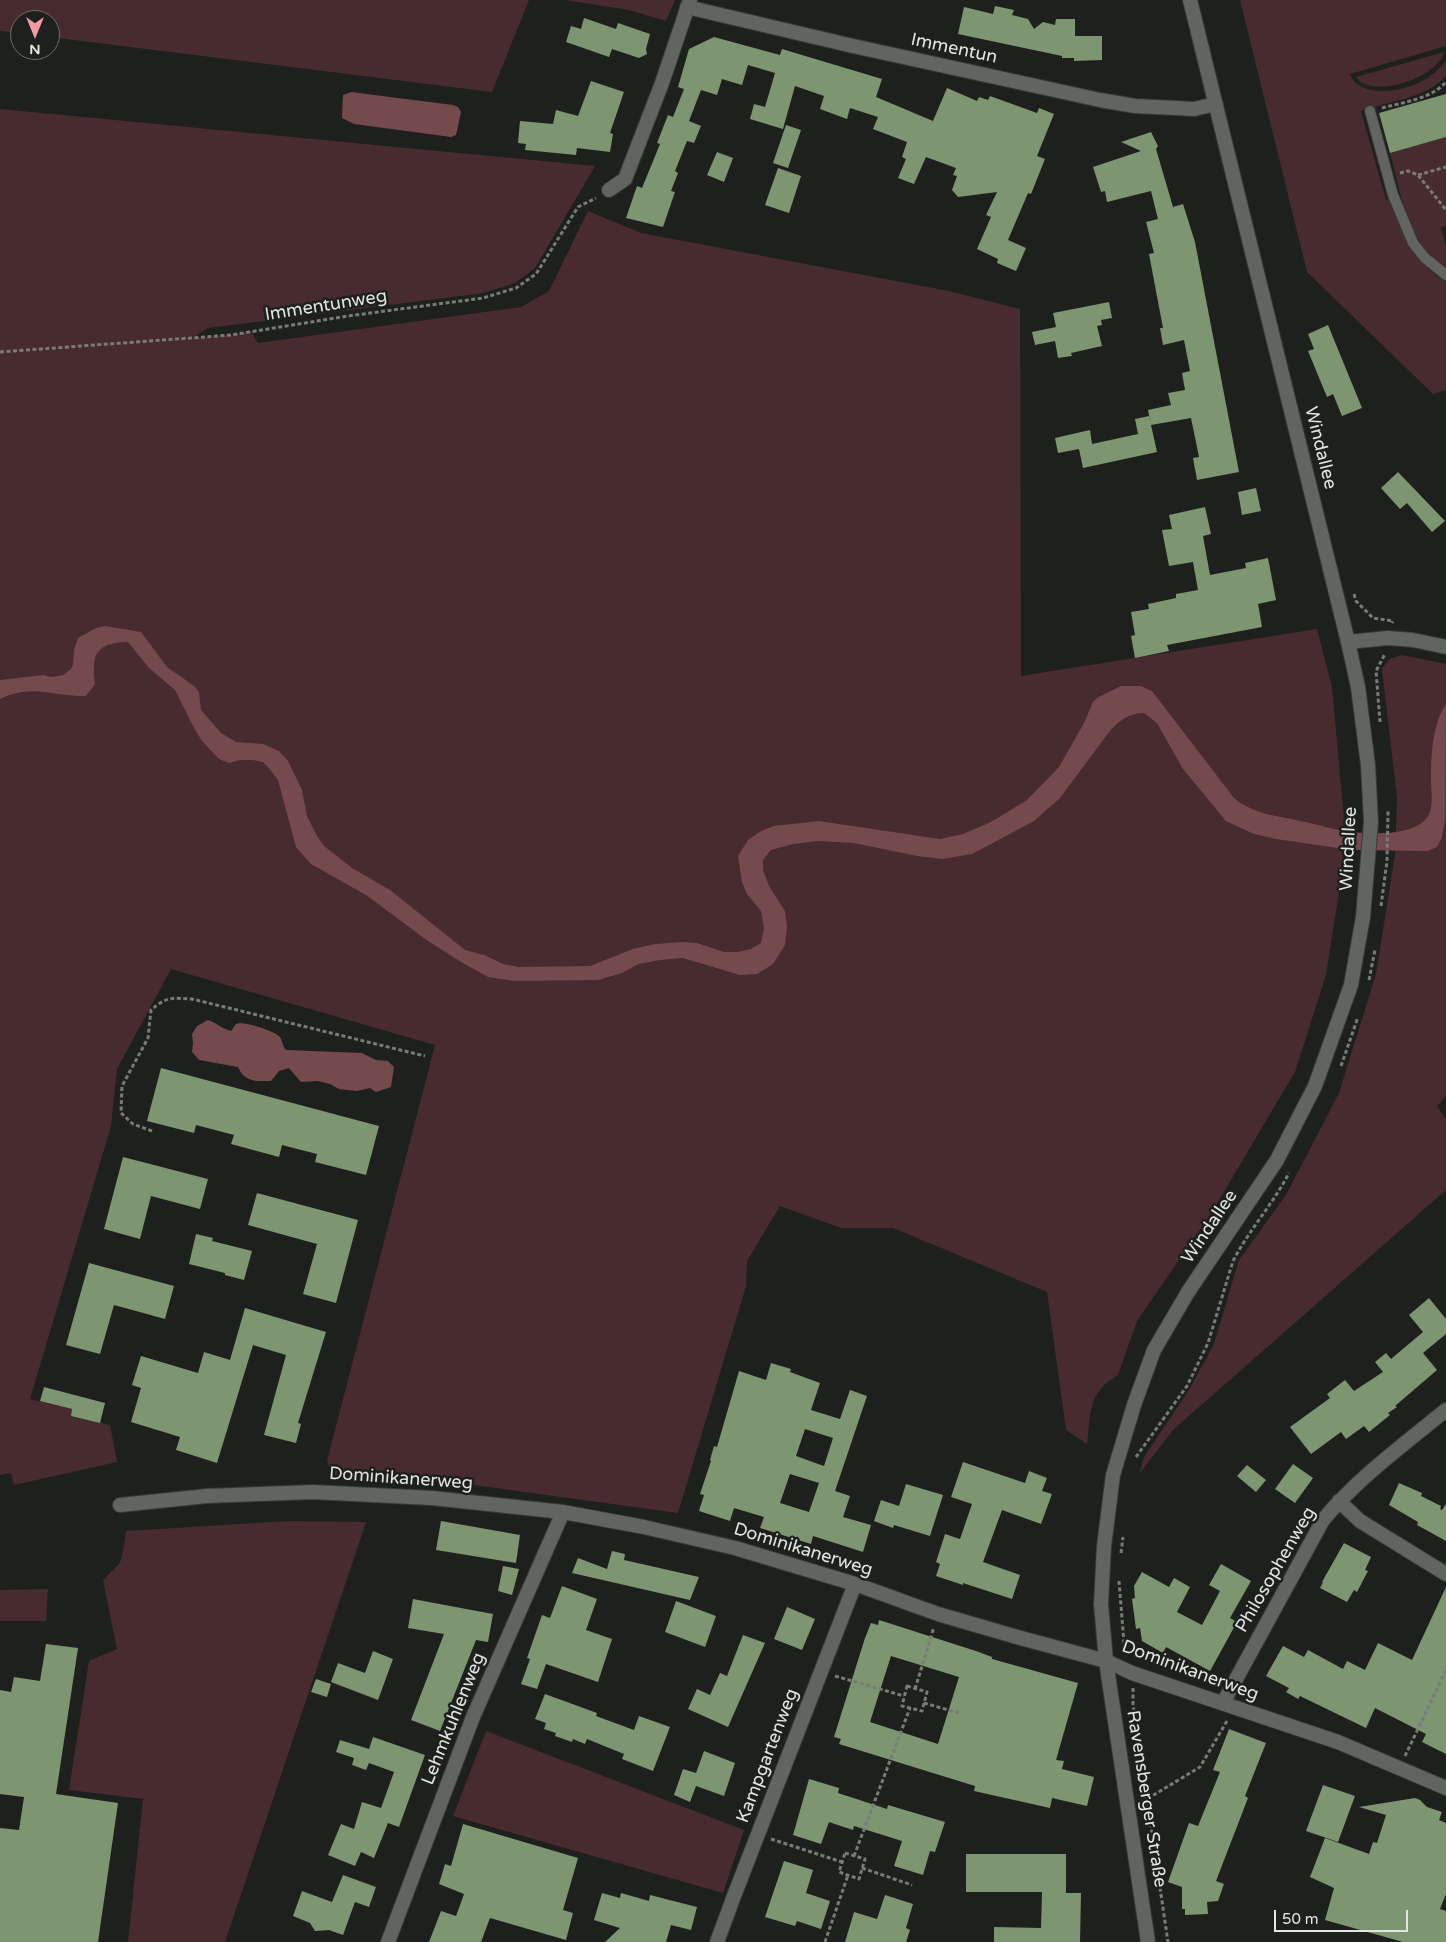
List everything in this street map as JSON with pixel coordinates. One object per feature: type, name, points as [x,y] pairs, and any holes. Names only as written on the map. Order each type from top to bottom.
[{"type":"street","name":"Windallee","points":[[1106,1661],[1101,1604],[1104,1546],[1113,1475],[1134,1405],[1154,1350],[1188,1292],[1277,1160],[1315,1086],[1351,984],[1363,917],[1372,822],[1368,765],[1358,687],[1190,0]]},
{"type":"street","name":"Immentun","points":[[609,190],[625,179],[662,83],[688,3],[853,46],[1100,100],[1134,106],[1194,109],[1216,104]]},
{"type":"street","points":[[1348,642],[1388,638],[1413,640],[1446,647]]},
{"type":"street","name":"Philosophenweg","points":[[1229,1705],[1323,1520],[1360,1481],[1446,1410]]},
{"type":"street","name":"Dominikanerweg","points":[[120,1505],[207,1496],[312,1492],[432,1498],[563,1512],[644,1527],[735,1548],[855,1584],[938,1614],[1106,1661],[1132,1673],[1338,1742],[1446,1788]]},
{"type":"street","points":[[1339,1501],[1360,1521],[1446,1574]]},
{"type":"street","name":"Lehmkuhlenweg","points":[[388,1942],[473,1717],[563,1512]]},
{"type":"street","name":"Kampgartenweg","points":[[717,1942],[855,1584]]},
{"type":"street","name":"Ravensberger Straße","points":[[1106,1661],[1148,1942]]},
{"type":"lane","points":[[1370,111],[1393,195],[1413,243],[1425,258],[1446,275]]},
{"type":"path","points":[[1370,111],[1426,96],[1446,82]]},
{"type":"path","points":[[1446,167],[1418,175],[1446,210]]},
{"type":"path","name":"Immentunweg","points":[[0,352],[231,335],[348,316],[483,298],[516,288],[536,274],[578,207],[609,190]]},
{"type":"path","points":[[1354,593],[1356,601],[1373,618],[1393,621],[1385,657],[1376,671],[1381,728]]},
{"type":"path","points":[[1381,908],[1387,861],[1388,804]]},
{"type":"path","points":[[1368,983],[1376,945]]},
{"type":"path","points":[[152,1131],[133,1124],[121,1113],[122,1086],[148,1038],[151,1010],[160,1002],[169,998],[192,999],[424,1056]]},
{"type":"path","points":[[1337,1074],[1360,1011]]},
{"type":"path","points":[[1134,1458],[1187,1386],[1208,1343],[1233,1261],[1239,1249],[1276,1197],[1290,1172]]},
{"type":"path","points":[[1121,1555],[1123,1536]]},
{"type":"path","points":[[1119,1575],[1124,1643],[1132,1673],[1134,1704],[1168,1942]]},
{"type":"path","points":[[915,1689],[938,1614]]},
{"type":"path","points":[[1399,1767],[1446,1670]]},
{"type":"path","points":[[821,1672],[904,1696]]},
{"type":"path","points":[[907,1686],[915,1689],[927,1692],[922,1711],[902,1706],[907,1686]]},
{"type":"path","points":[[924,1702],[962,1714]]},
{"type":"path","points":[[1128,1809],[1200,1767],[1229,1705]]},
{"type":"path","points":[[854,1856],[910,1708]]},
{"type":"path","points":[[758,1836],[842,1862]]},
{"type":"path","points":[[845,1853],[854,1856],[865,1859],[859,1879],[839,1872],[845,1853]]},
{"type":"path","points":[[862,1868],[912,1886]]},
{"type":"path","points":[[825,1942],[848,1875]]},
{"type":"shaded area","points":[[0,0],[529,0],[492,92],[60,38],[60,10],[10,10],[10,32],[0,31]]},
{"type":"shaded area","points":[[565,0],[675,0],[666,21],[629,10]]},
{"type":"shaded area","points":[[1240,0],[1446,0],[1446,46],[1350,74],[1355,82],[1362,87],[1382,91],[1393,90],[1414,85],[1426,79],[1446,61],[1446,76],[1428,90],[1361,111],[1386,200],[1389,199],[1404,235],[1417,256],[1425,266],[1446,281],[1446,390],[1433,394],[1307,272]]},
{"type":"shaded area","points":[[1444,52],[1439,61],[1430,70],[1403,83],[1375,86],[1364,84],[1356,77]]},
{"type":"shaded area","points":[[351,92],[458,107],[461,112],[456,135],[451,137],[354,124],[342,118],[343,95]]},
{"type":"shaded area","points":[[0,109],[595,166],[535,268],[515,283],[484,293],[208,328],[192,338],[231,335],[251,331],[258,343],[521,307],[549,291],[588,211],[641,233],[949,291],[1020,309],[1021,676],[1317,629],[1332,687],[1344,819],[1342,873],[1326,975],[1295,1072],[1212,1212],[1137,1321],[1118,1375],[1101,1389],[1092,1405],[1087,1444],[1066,1430],[1047,1292],[893,1228],[841,1228],[780,1206],[747,1261],[746,1286],[678,1513],[459,1483],[331,1475],[327,1461],[435,1045],[171,969],[117,1069],[111,1126],[30,1399],[72,1409],[71,1416],[110,1425],[117,1462],[14,1485],[11,1473],[0,1475]]},
{"type":"shaded area","points":[[1446,137],[1446,226],[1441,228],[1446,245],[1446,268],[1424,249],[1413,231],[1390,153]]},
{"type":"shaded area","points":[[105,626],[141,632],[167,667],[194,686],[199,692],[201,710],[221,733],[236,742],[263,744],[279,751],[288,761],[302,790],[307,816],[324,846],[352,868],[390,890],[465,950],[484,955],[503,964],[519,967],[590,966],[633,949],[655,944],[697,943],[724,952],[738,952],[751,949],[761,943],[764,928],[761,911],[747,894],[742,882],[738,856],[748,840],[761,831],[774,826],[819,821],[940,839],[963,834],[991,822],[1027,800],[1059,767],[1084,723],[1093,702],[1121,686],[1141,686],[1152,691],[1234,798],[1242,804],[1268,814],[1359,833],[1406,830],[1417,826],[1425,820],[1430,812],[1431,805],[1433,741],[1441,712],[1446,704],[1445,820],[1442,837],[1437,847],[1427,851],[1352,850],[1254,834],[1226,821],[1183,769],[1157,723],[1144,713],[1138,714],[1124,718],[1109,732],[1060,798],[1034,821],[972,854],[942,859],[917,856],[854,843],[818,841],[793,844],[771,850],[763,860],[763,870],[769,886],[785,911],[787,926],[785,945],[773,964],[757,974],[740,975],[683,958],[638,964],[622,973],[598,980],[514,981],[488,977],[461,962],[428,941],[366,895],[311,864],[296,847],[278,780],[268,767],[263,762],[253,760],[240,760],[229,763],[219,759],[202,741],[175,690],[149,668],[128,642],[109,645],[98,652],[94,665],[95,684],[86,696],[33,691],[12,694],[0,699],[0,680],[43,675],[52,677],[63,675],[71,669],[78,638],[96,628]]},
{"type":"shaded area","points":[[1402,655],[1446,664],[1446,1096],[1437,1106],[1446,1119],[1446,1190],[1173,1430],[1139,1474],[1144,1457],[1189,1390],[1214,1344],[1239,1260],[1286,1195],[1339,1093],[1376,974],[1395,855],[1397,798],[1382,669],[1389,659]]},
{"type":"shaded area","points":[[208,1020],[231,1031],[239,1023],[265,1029],[279,1036],[286,1050],[362,1053],[376,1060],[388,1061],[394,1067],[391,1087],[376,1092],[370,1088],[357,1091],[339,1089],[318,1081],[301,1082],[289,1068],[279,1071],[271,1081],[252,1080],[244,1076],[238,1067],[199,1060],[192,1052],[192,1034],[197,1026]]},
{"type":"shaded area","points":[[288,1521],[366,1522],[225,1942],[128,1942],[143,1799],[69,1790],[89,1661],[117,1649],[103,1580],[120,1563],[126,1531]]},
{"type":"shaded area","points":[[48,1589],[46,1621],[0,1621],[0,1590]]},
{"type":"shaded area","points":[[486,1731],[744,1830],[723,1893],[453,1816]]},
{"type":"building","points":[[995,6],[1014,10],[1012,15],[1028,19],[1034,29],[1043,22],[1055,25],[1056,19],[1075,19],[1075,36],[1102,36],[1102,60],[1074,61],[1074,58],[1062,58],[1062,56],[958,34],[964,7],[993,14]]},
{"type":"building","points":[[584,18],[616,29],[618,23],[650,34],[646,49],[647,54],[639,58],[612,49],[609,57],[566,42],[571,26],[581,29]]},
{"type":"building","points":[[714,37],[780,55],[782,49],[882,79],[876,97],[933,121],[947,88],[977,101],[979,97],[988,100],[990,96],[1037,113],[1039,108],[1054,114],[1037,156],[1045,159],[1031,194],[1028,193],[1008,240],[1026,248],[1016,271],[997,263],[998,259],[977,249],[991,217],[986,215],[997,192],[958,197],[952,190],[957,176],[953,175],[956,168],[926,157],[914,184],[898,178],[906,159],[902,157],[907,142],[873,129],[878,117],[850,108],[847,119],[820,109],[824,96],[795,86],[783,129],[750,119],[754,104],[765,107],[775,73],[748,65],[742,85],[722,79],[717,95],[701,90],[689,121],[701,126],[694,143],[687,141],[675,171],[678,173],[671,191],[675,192],[663,227],[626,218],[637,186],[642,188],[660,144],[657,143],[668,115],[673,117],[684,89],[678,87],[689,49]]},
{"type":"building","points":[[591,81],[624,92],[610,133],[613,134],[610,152],[577,148],[576,155],[525,150],[526,144],[518,143],[520,121],[553,124],[556,110],[578,116]]},
{"type":"building","points":[[1446,94],[1446,137],[1390,153],[1379,113]]},
{"type":"building","points":[[786,125],[801,130],[788,168],[773,163]]},
{"type":"building","points":[[1151,132],[1158,146],[1156,149],[1173,207],[1183,204],[1195,242],[1239,472],[1197,480],[1193,458],[1199,457],[1191,418],[1151,425],[1148,410],[1171,405],[1168,393],[1185,390],[1182,373],[1190,371],[1184,340],[1163,345],[1160,328],[1163,328],[1149,254],[1154,253],[1146,222],[1158,219],[1151,191],[1107,202],[1105,191],[1101,192],[1093,167],[1141,151],[1121,142]]},
{"type":"building","points":[[717,152],[733,158],[724,182],[707,175]]},
{"type":"building","points":[[778,168],[801,176],[789,213],[765,205]]},
{"type":"building","points":[[1109,302],[1112,318],[1101,320],[1102,325],[1097,326],[1102,346],[1071,353],[1072,356],[1058,358],[1055,341],[1035,345],[1032,332],[1056,327],[1053,313]]},
{"type":"building","points":[[1328,325],[1362,408],[1342,416],[1333,394],[1327,397],[1308,351],[1314,349],[1308,334]]},
{"type":"building","points":[[1149,416],[1157,452],[1083,468],[1079,449],[1058,453],[1055,438],[1090,430],[1092,444],[1138,434],[1135,419]]},
{"type":"building","points":[[1398,472],[1445,521],[1432,532],[1407,503],[1400,509],[1381,488]]},
{"type":"building","points":[[1256,488],[1261,511],[1242,515],[1238,492]]},
{"type":"building","points":[[1205,507],[1211,534],[1203,536],[1210,575],[1246,568],[1245,563],[1268,558],[1276,600],[1258,604],[1262,627],[1167,645],[1169,651],[1135,658],[1131,636],[1135,635],[1131,612],[1149,609],[1148,604],[1176,598],[1176,594],[1198,590],[1193,562],[1169,566],[1162,530],[1172,529],[1169,515]]},
{"type":"building","points":[[161,1068],[379,1126],[366,1175],[315,1162],[317,1154],[282,1145],[279,1157],[231,1144],[234,1135],[196,1125],[194,1133],[147,1121]]},
{"type":"building","points":[[123,1157],[208,1179],[200,1209],[151,1196],[140,1239],[104,1229]]},
{"type":"building","points":[[257,1193],[358,1220],[336,1303],[303,1294],[317,1244],[248,1225]]},
{"type":"building","points":[[196,1234],[213,1238],[212,1241],[252,1251],[244,1280],[189,1264]]},
{"type":"building","points":[[89,1263],[174,1286],[165,1319],[114,1305],[100,1354],[66,1345]]},
{"type":"building","points":[[1429,1298],[1446,1319],[1446,1334],[1423,1353],[1437,1370],[1395,1406],[1397,1407],[1388,1413],[1390,1415],[1369,1432],[1364,1426],[1346,1439],[1341,1432],[1311,1454],[1290,1427],[1330,1398],[1327,1394],[1345,1380],[1354,1391],[1383,1372],[1375,1362],[1386,1353],[1391,1359],[1423,1332],[1409,1315]]},
{"type":"building","points":[[245,1308],[326,1332],[298,1423],[301,1424],[296,1443],[264,1435],[286,1355],[253,1345],[217,1463],[176,1450],[180,1437],[131,1422],[141,1388],[132,1385],[141,1356],[198,1373],[204,1352],[230,1360]]},
{"type":"building","points":[[771,1363],[791,1369],[790,1372],[820,1383],[811,1410],[840,1419],[850,1390],[867,1396],[835,1491],[850,1496],[843,1517],[871,1525],[863,1552],[813,1536],[811,1544],[760,1528],[764,1517],[734,1508],[730,1521],[699,1511],[704,1495],[700,1494],[714,1446],[717,1447],[739,1371],[766,1380]],"holes":[[[805,1429],[833,1438],[824,1466],[796,1456]],[[790,1474],[819,1483],[809,1512],[780,1503]]]},
{"type":"building","points":[[44,1387],[105,1403],[100,1423],[71,1416],[72,1409],[40,1401]]},
{"type":"building","points":[[963,1462],[1025,1483],[1029,1471],[1047,1478],[1042,1491],[1052,1494],[1041,1524],[1002,1510],[983,1562],[1020,1575],[1012,1599],[936,1576],[940,1564],[936,1562],[945,1534],[960,1539],[972,1504],[951,1497]]},
{"type":"building","points":[[1293,1464],[1313,1478],[1295,1503],[1275,1489]]},
{"type":"building","points":[[1247,1465],[1266,1480],[1256,1492],[1237,1476]]},
{"type":"building","points":[[1399,1483],[1422,1493],[1421,1496],[1441,1506],[1440,1509],[1442,1510],[1446,1504],[1446,1541],[1417,1525],[1418,1522],[1389,1505]]},
{"type":"building","points":[[906,1484],[943,1495],[930,1536],[894,1525],[893,1528],[874,1521],[881,1500],[899,1506]]},
{"type":"building","points":[[441,1521],[520,1535],[516,1563],[436,1550]]},
{"type":"building","points":[[1344,1543],[1371,1557],[1365,1570],[1368,1571],[1357,1592],[1354,1590],[1347,1602],[1320,1588]]},
{"type":"building","points":[[612,1551],[625,1554],[624,1560],[699,1577],[690,1600],[572,1573],[578,1558],[607,1569]]},
{"type":"building","points":[[1221,1564],[1251,1581],[1230,1618],[1237,1622],[1210,1671],[1166,1647],[1163,1653],[1142,1641],[1140,1628],[1136,1629],[1132,1599],[1135,1598],[1134,1586],[1142,1572],[1169,1587],[1174,1578],[1190,1587],[1177,1612],[1202,1625],[1220,1591],[1209,1585]]},
{"type":"building","points":[[503,1566],[519,1569],[512,1595],[498,1591]]},
{"type":"building","points":[[562,1586],[597,1599],[586,1630],[612,1639],[598,1682],[546,1664],[537,1689],[521,1684],[530,1659],[527,1658],[542,1615],[550,1618]]},
{"type":"building","points":[[1446,1587],[1446,1754],[1422,1742],[1426,1734],[1375,1708],[1366,1728],[1300,1696],[1298,1699],[1286,1692],[1289,1688],[1266,1676],[1283,1646],[1304,1657],[1308,1650],[1343,1669],[1347,1661],[1365,1670],[1378,1643],[1412,1660]]},
{"type":"building","points":[[413,1599],[493,1614],[488,1642],[476,1640],[440,1731],[411,1720],[444,1634],[408,1628]]},
{"type":"building","points":[[676,1601],[716,1616],[705,1647],[665,1632]]},
{"type":"building","points":[[787,1607],[815,1619],[802,1650],[774,1639]]},
{"type":"building","points":[[879,1620],[976,1651],[992,1657],[992,1659],[1078,1683],[1056,1760],[1064,1761],[1062,1769],[1094,1777],[1087,1806],[1052,1798],[1050,1808],[974,1791],[975,1786],[839,1744],[841,1739],[834,1737],[865,1638],[871,1623],[878,1625]],"holes":[[[891,1656],[959,1677],[938,1744],[870,1722]]]},
{"type":"building","points":[[743,1635],[765,1643],[728,1727],[688,1709],[697,1689],[710,1695],[720,1673],[727,1676]]},
{"type":"building","points":[[46,1644],[78,1648],[56,1794],[118,1803],[98,1942],[0,1942],[0,1828],[19,1830],[24,1797],[0,1794],[0,1690],[11,1692],[14,1677],[40,1681]]},
{"type":"building","points":[[373,1651],[393,1659],[378,1700],[331,1682],[338,1663],[365,1673]]},
{"type":"building","points":[[316,1679],[331,1684],[327,1697],[311,1692]]},
{"type":"building","points":[[545,1694],[597,1713],[596,1716],[634,1730],[639,1716],[670,1727],[653,1771],[622,1759],[624,1754],[587,1739],[585,1744],[573,1739],[572,1742],[555,1736],[556,1733],[544,1729],[546,1723],[535,1719]]},
{"type":"building","points":[[1229,1729],[1266,1743],[1245,1796],[1248,1798],[1216,1881],[1224,1884],[1218,1901],[1207,1902],[1208,1914],[1185,1915],[1185,1909],[1182,1909],[1182,1887],[1168,1882],[1189,1823],[1198,1826],[1220,1772],[1213,1770]]},
{"type":"building","points":[[373,1737],[425,1755],[399,1827],[388,1823],[374,1858],[361,1852],[355,1866],[328,1855],[341,1824],[354,1829],[362,1802],[381,1808],[394,1772],[369,1763],[366,1770],[352,1765],[354,1758],[336,1752],[340,1740],[369,1749]]},
{"type":"building","points":[[704,1751],[735,1763],[724,1796],[696,1786],[690,1802],[674,1795],[683,1769],[696,1773]]},
{"type":"building","points":[[809,1779],[839,1788],[838,1793],[887,1809],[888,1805],[945,1822],[935,1852],[930,1851],[923,1875],[894,1866],[902,1841],[854,1826],[853,1830],[829,1822],[821,1844],[793,1835]]},
{"type":"building","points":[[1323,1785],[1355,1796],[1338,1842],[1306,1831]]},
{"type":"building","points":[[1415,1798],[1427,1807],[1442,1812],[1439,1820],[1446,1823],[1446,1894],[1440,1909],[1446,1911],[1446,1942],[1403,1942],[1325,1920],[1334,1888],[1310,1877],[1325,1838],[1369,1854],[1373,1842],[1377,1843],[1386,1815],[1359,1807]]},
{"type":"building","points":[[463,1824],[578,1858],[563,1910],[573,1913],[566,1940],[490,1918],[481,1942],[429,1942],[441,1911],[456,1916],[464,1894],[439,1884],[445,1864],[451,1866]]},
{"type":"building","points":[[966,1854],[1066,1854],[1066,1893],[1081,1893],[1080,1942],[994,1942],[994,1927],[1041,1928],[1042,1892],[966,1892]]},
{"type":"building","points":[[784,1861],[813,1870],[806,1893],[830,1901],[821,1929],[797,1921],[795,1926],[765,1917]]},
{"type":"building","points":[[343,1875],[376,1887],[369,1907],[355,1902],[343,1935],[329,1930],[315,1931],[310,1923],[293,1916],[302,1891],[332,1902]]},
{"type":"building","points":[[602,1893],[620,1898],[621,1893],[649,1901],[650,1895],[697,1907],[691,1930],[671,1925],[666,1942],[605,1942],[620,1928],[594,1920]]},
{"type":"building","points":[[885,1895],[913,1904],[906,1928],[910,1930],[906,1942],[845,1942],[854,1912],[877,1919]]}]
